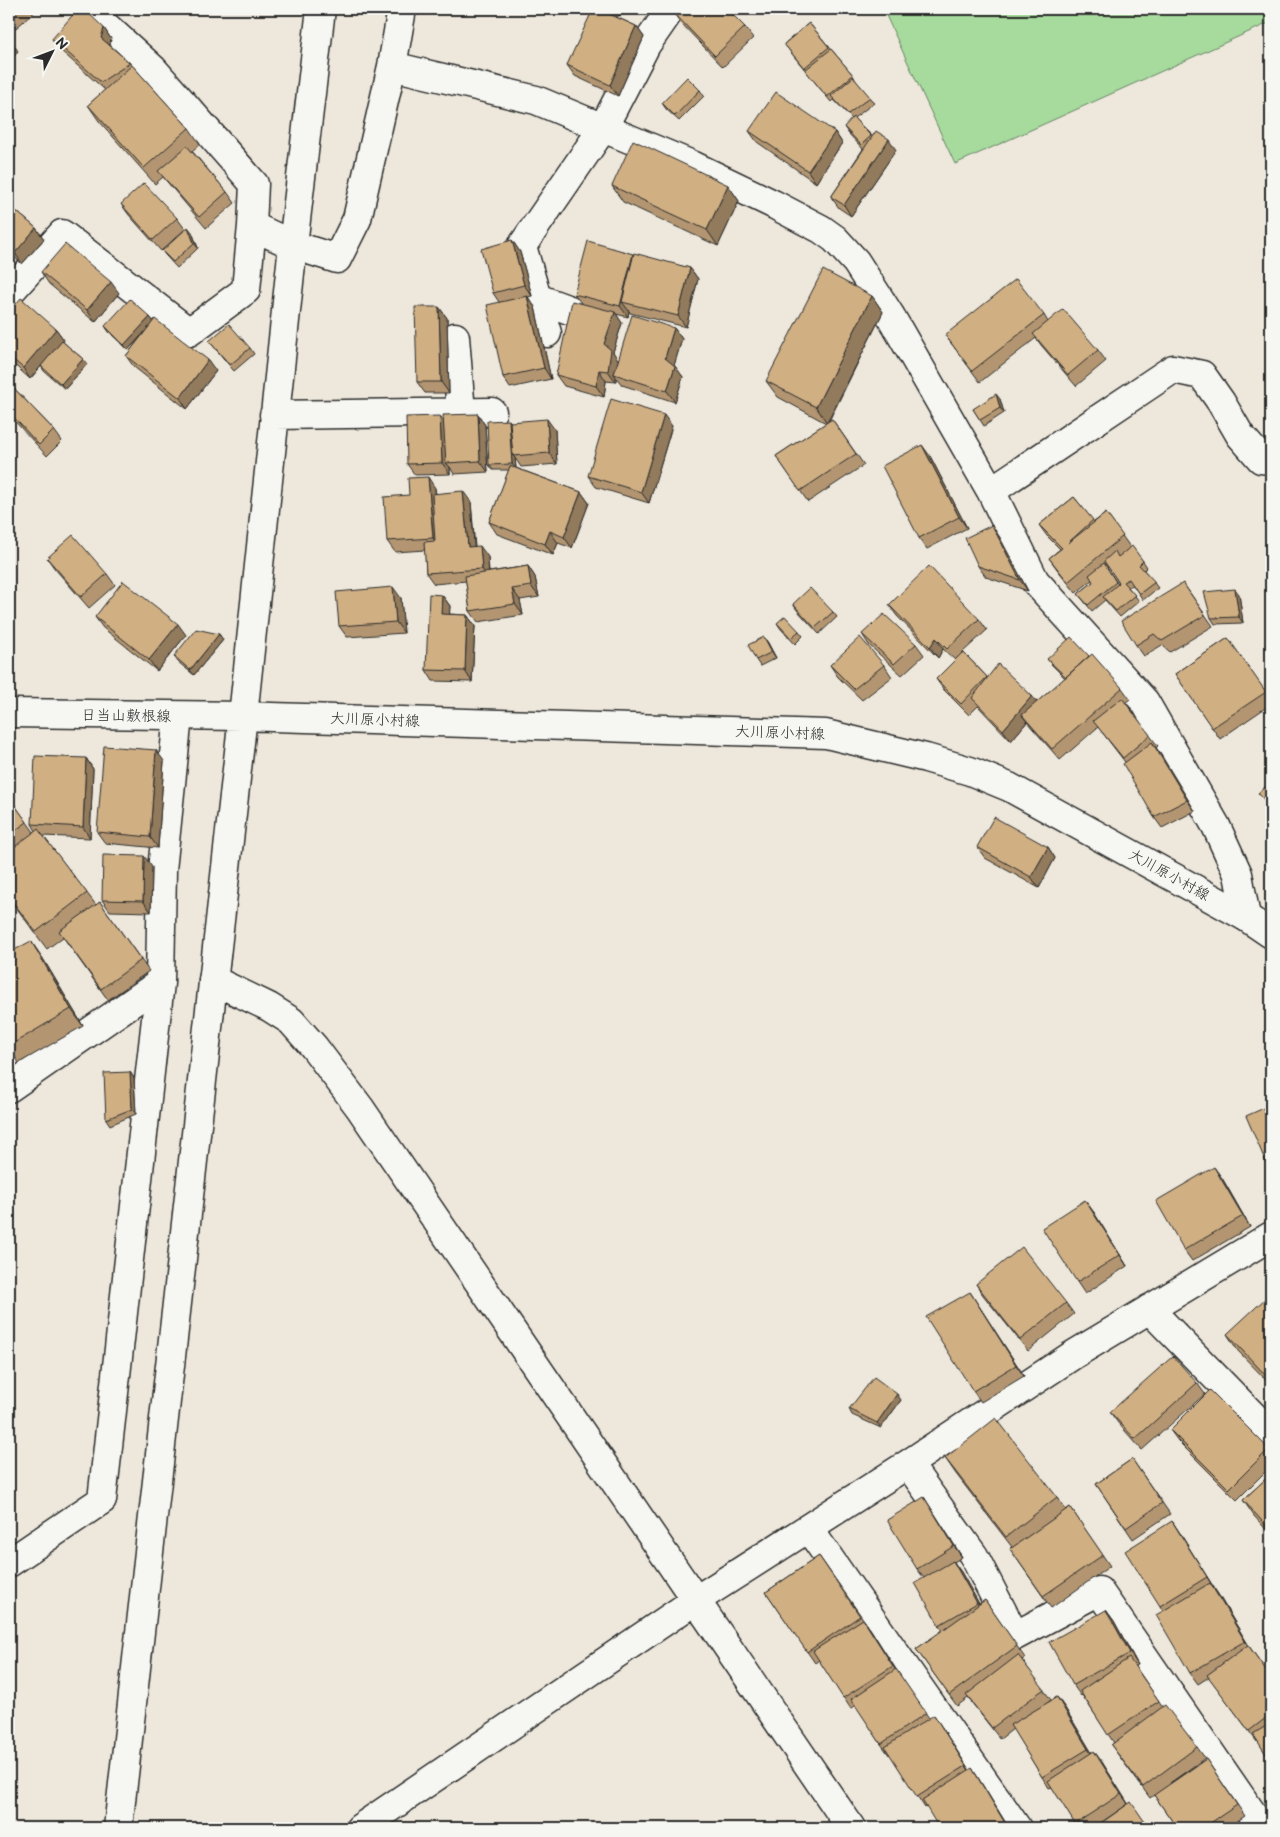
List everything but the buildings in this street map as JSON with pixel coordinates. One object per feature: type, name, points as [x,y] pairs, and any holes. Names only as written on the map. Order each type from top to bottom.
[{"type":"street","points":[[9,292],[62,234],[189,332],[246,290],[254,184],[153,69],[88,9]]},
{"type":"street","points":[[118,1828],[243,716],[274,415],[321,9]]},
{"type":"street","points":[[252,226],[293,245],[337,259],[357,219],[392,66],[402,9]]},
{"type":"street","points":[[547,333],[522,246],[603,128],[646,45],[672,9]]},
{"type":"street","points":[[392,66],[536,100],[692,165],[821,229],[835,239],[866,276],[992,491],[1035,581],[1145,702],[1216,826],[1238,874],[1246,917]]},
{"type":"street","points":[[537,298],[575,312]]},
{"type":"street","points":[[455,337],[460,412]]},
{"type":"street","points":[[992,491],[1173,368],[1202,375],[1221,402],[1240,435],[1261,460],[1271,460]]},
{"type":"street","points":[[274,415],[492,412]]},
{"type":"street","name":"日当山敷根線","points":[[9,714],[243,716]]},
{"type":"street","points":[[9,1563],[102,1500],[160,983],[162,870],[178,716]]},
{"type":"street","name":"大川原小村線","points":[[243,716],[826,734],[926,758],[970,771],[1009,787],[1246,917],[1271,934]]},
{"type":"street","points":[[213,980],[268,1007],[291,1021],[314,1046],[360,1108],[851,1828]]},
{"type":"street","points":[[9,1088],[160,983]]},
{"type":"street","points":[[360,1828],[696,1600],[809,1529],[1074,1355],[1271,1236]]},
{"type":"street","points":[[1148,1309],[1271,1434]]},
{"type":"street","points":[[908,1464],[974,1556],[1015,1636],[1099,1592],[1256,1819]]},
{"type":"street","points":[[809,1529],[1017,1828]]},
{"type":"green space","points":[[883,9],[1271,9],[1271,22],[955,164]]}]
